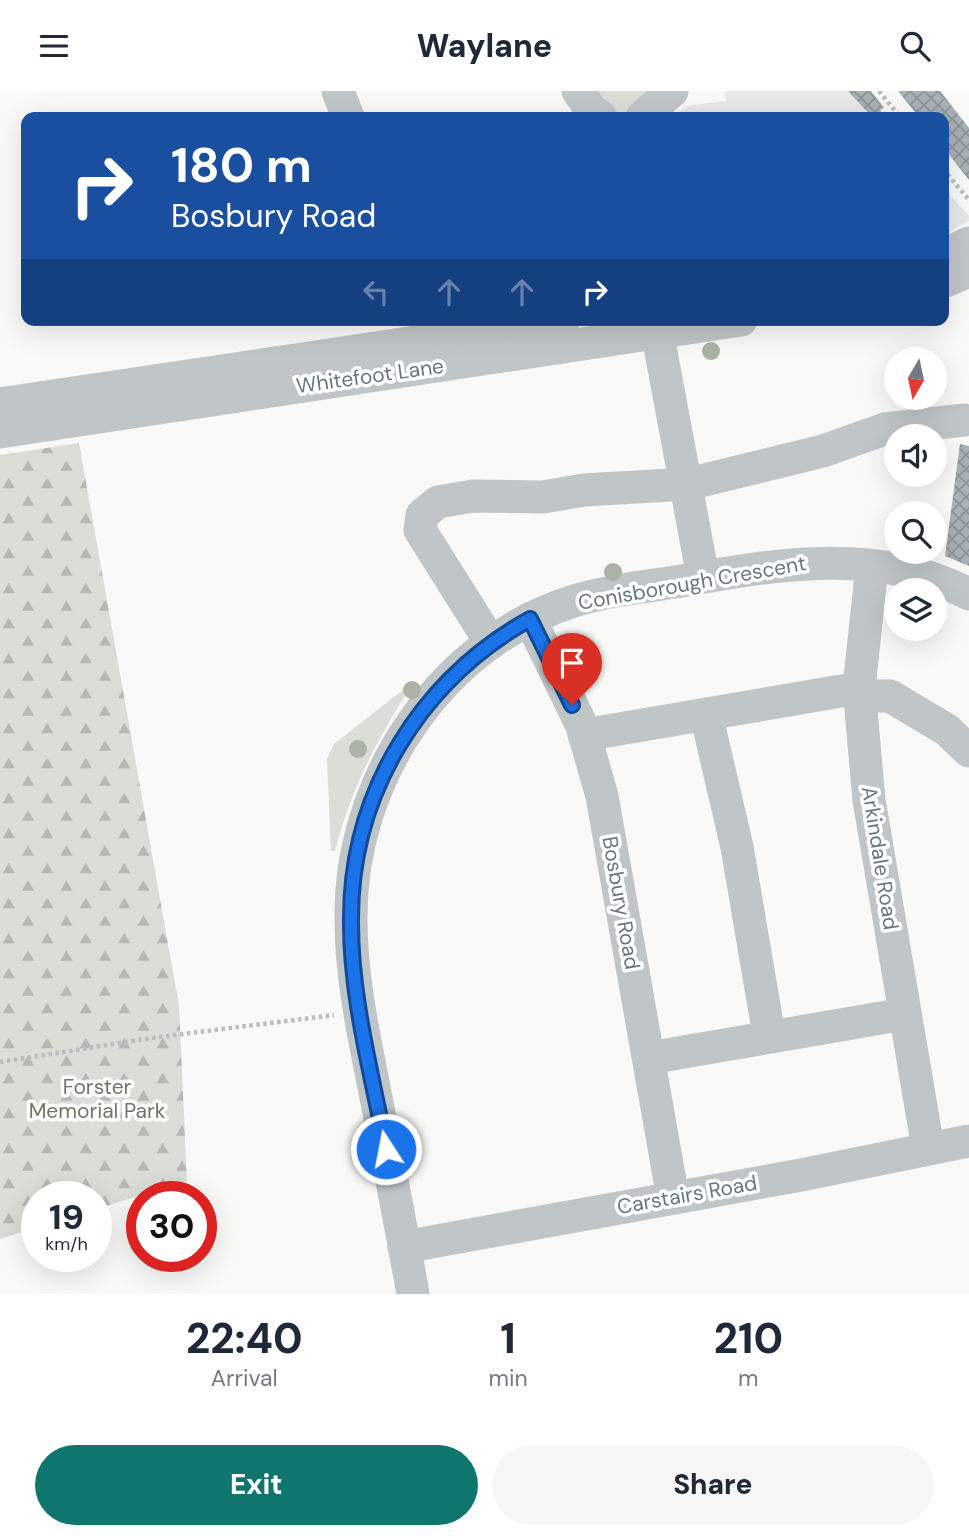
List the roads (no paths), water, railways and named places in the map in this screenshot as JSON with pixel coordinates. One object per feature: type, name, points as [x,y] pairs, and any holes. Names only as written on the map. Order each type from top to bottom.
[{"type":"street","points":[[338,91],[346,112]]},
{"type":"street","points":[[578,91],[594,112]]},
{"type":"street","points":[[648,112],[672,91]]},
{"type":"street","name":"Whitefoot Lane","points":[[0,404],[524,326]]},
{"type":"street","points":[[656,327],[688,484],[703,577]]},
{"type":"street","name":"Whitefoot Lane","points":[[0,432],[656,327]]},
{"type":"street","points":[[491,643],[420,530],[422,515],[438,502],[473,496],[543,497],[584,490],[688,484],[823,451],[885,429],[964,420]]},
{"type":"street","name":"Conisborough Crescent","points":[[413,1294],[360,1012],[351,917],[360,842],[371,804],[385,769],[422,708],[446,682],[491,643],[530,619],[573,601],[703,577],[837,561],[942,580],[969,594]]},
{"type":"street","name":"Arkindale Road","points":[[872,566],[860,692],[869,800],[928,1149]]},
{"type":"street","name":"Bosbury Road","points":[[530,619],[584,735],[602,796],[673,1198]]},
{"type":"street","points":[[584,735],[860,692],[890,696],[899,700],[947,730],[969,751]]},
{"type":"street","points":[[706,715],[737,847],[769,1035]]},
{"type":"street","points":[[649,1058],[769,1035],[904,1014]]},
{"type":"street","name":"Carstairs Road","points":[[404,1247],[969,1141]]},
{"type":"park label","name":"Forster Memorial Park","points":[[97,1099]]}]
